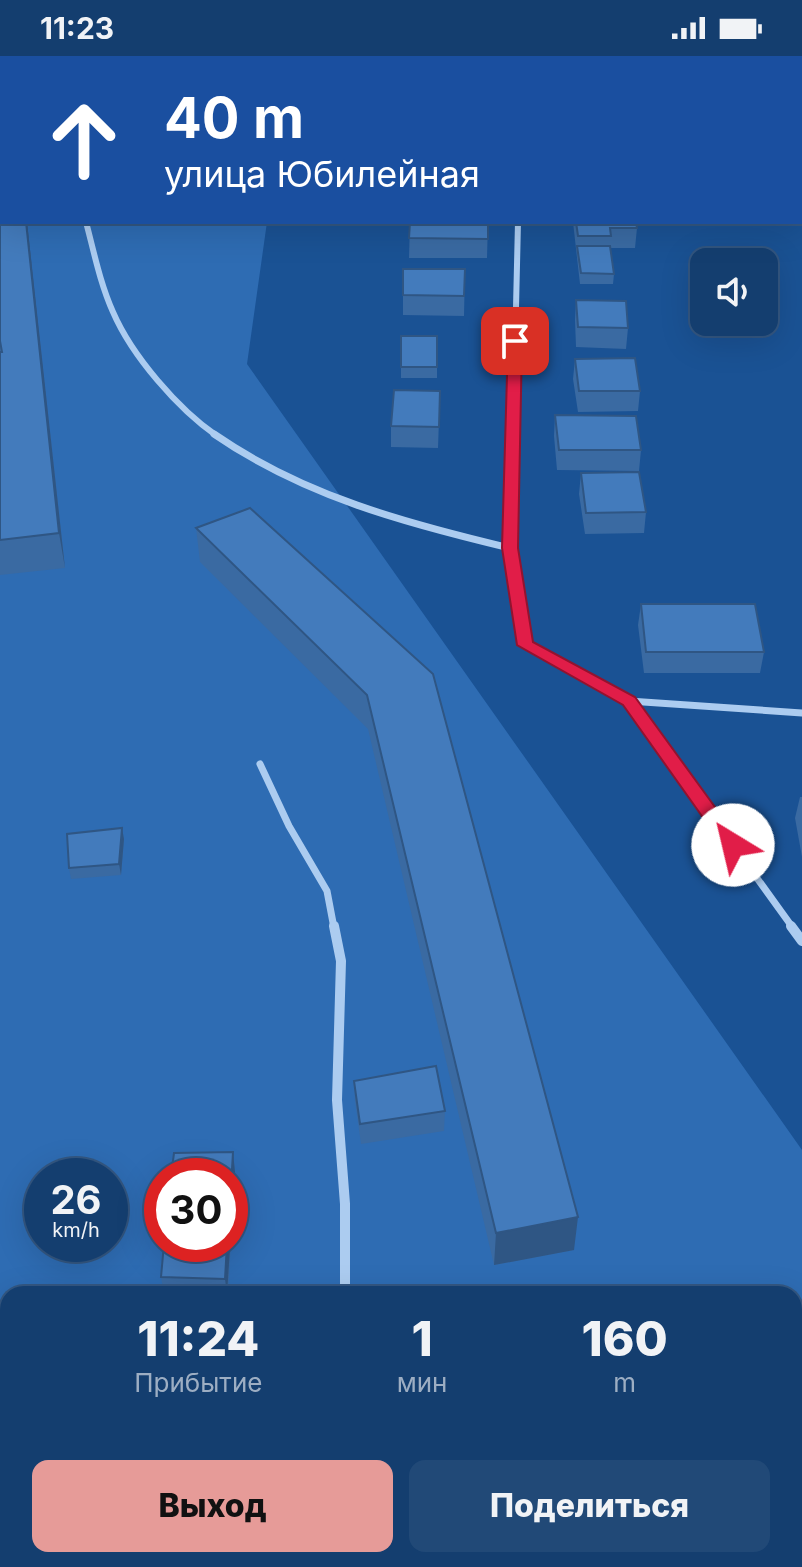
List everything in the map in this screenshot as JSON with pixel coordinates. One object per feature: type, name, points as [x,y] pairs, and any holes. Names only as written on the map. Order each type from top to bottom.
[{"type":"street","points":[[87,224],[113,312],[152,377],[197,421],[252,463],[336,500],[410,526],[510,548]]},
{"type":"street","points":[[518,224],[510,548],[525,645],[629,701],[802,713]]},
{"type":"street","points":[[629,701],[802,941]]},
{"type":"street","points":[[260,764],[289,826],[327,891],[341,961],[337,1100],[345,1286]]},
{"type":"shaded area","points":[[0,224],[267,224],[247,364],[802,1150],[802,1286],[0,1286]]},
{"type":"building","points":[[0,224],[26,224],[59,533],[0,540]]},
{"type":"building","points":[[410,224],[488,224],[488,239],[409,238]]},
{"type":"building","points":[[576,224],[636,224],[637,228],[610,228],[611,236],[578,236]]},
{"type":"building","points":[[577,246],[610,246],[614,274],[581,273]]},
{"type":"building","points":[[403,269],[465,269],[464,296],[403,295]]},
{"type":"building","points":[[576,300],[626,301],[628,328],[578,327]]},
{"type":"building","points":[[401,336],[437,336],[437,367],[401,367]]},
{"type":"building","points":[[635,358],[640,391],[579,391],[575,359]]},
{"type":"building","points":[[394,390],[440,391],[439,427],[391,426]]},
{"type":"building","points":[[555,415],[636,416],[641,450],[559,450]]},
{"type":"building","points":[[639,472],[646,512],[586,513],[581,473]]},
{"type":"building","points":[[250,508],[433,674],[578,1217],[496,1233],[367,695],[196,528]]},
{"type":"building","points":[[641,604],[755,604],[764,652],[646,652]]},
{"type":"building","points":[[122,828],[119,864],[69,868],[67,834]]},
{"type":"building","points":[[436,1066],[445,1111],[360,1124],[354,1081]]},
{"type":"building","points":[[233,1152],[233,1158],[173,1158],[174,1153]]},
{"type":"building","points":[[162,1262],[226,1262],[225,1279],[161,1277]]},
{"type":"route","points":[[515,341],[510,548],[525,645],[629,701],[733,845]]}]
